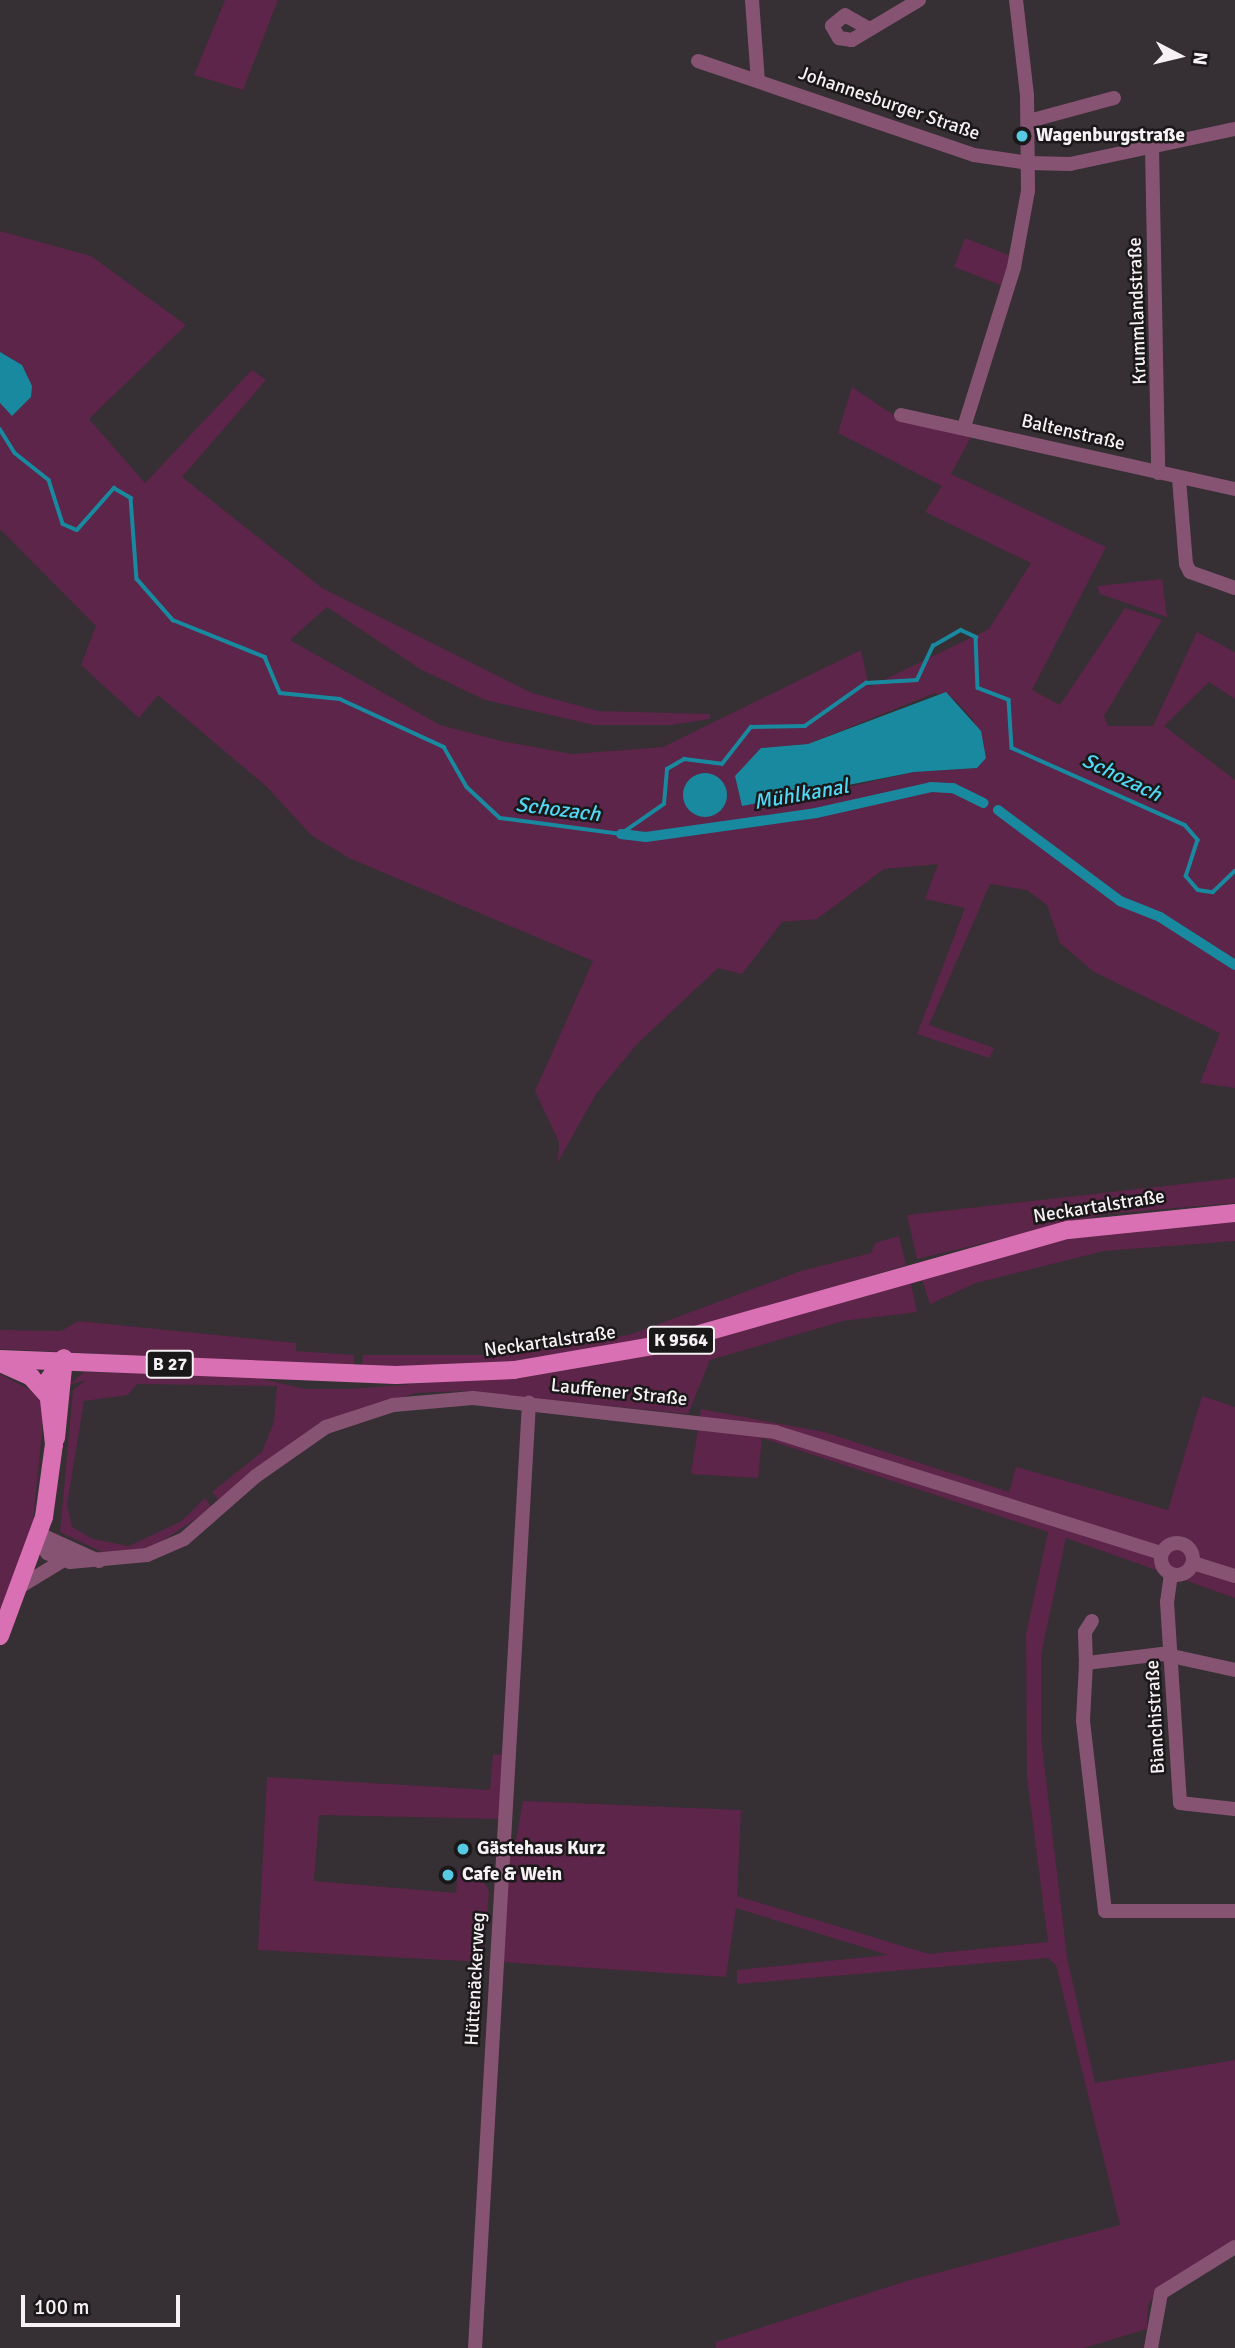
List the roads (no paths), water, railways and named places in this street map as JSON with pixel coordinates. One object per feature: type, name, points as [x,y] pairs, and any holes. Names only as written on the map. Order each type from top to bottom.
[{"type":"main road","name":"Neckartalstraße","points":[[64,1358],[343,1373],[448,1375],[664,1344],[1068,1230],[1235,1213]]},
{"type":"main road","name":"B 27","points":[[0,1361],[64,1358]]},
{"type":"main road","points":[[54,1444],[47,1395],[50,1372],[64,1358]]},
{"type":"main road","points":[[0,1636],[39,1534],[54,1444],[64,1358]]},
{"type":"main road","points":[[0,1361],[35,1380],[47,1395]]},
{"type":"street","points":[[752,0],[758,81]]},
{"type":"street","points":[[868,28],[919,0]]},
{"type":"street","points":[[964,427],[1014,267],[1029,163],[1029,121],[1016,0]]},
{"type":"street","name":"Johannesburger Straße","points":[[698,61],[974,155],[1029,163],[1070,164],[1235,130]]},
{"type":"street","points":[[1029,121],[1114,98]]},
{"type":"street","name":"Krummlandstraße","points":[[1152,147],[1158,473]]},
{"type":"street","name":"Baltenstraße","points":[[901,415],[964,427],[1179,479],[1235,489]]},
{"type":"street","points":[[1179,479],[1186,564],[1190,572],[1235,588]]},
{"type":"street","name":"Lauffener Straße","points":[[64,1560],[100,1562],[147,1555],[184,1539],[294,1446],[375,1409],[444,1398],[529,1403],[775,1432],[1161,1553],[1182,1543],[1193,1563],[1235,1576]]},
{"type":"street","name":"Hüttenäckerweg","points":[[475,2348],[529,1403]]},
{"type":"street","points":[[39,1534],[100,1562]]},
{"type":"street","points":[[39,1534],[47,1553],[64,1560]]},
{"type":"street","points":[[1161,1553],[1162,1566],[1171,1574],[1185,1573],[1193,1563]]},
{"type":"street","points":[[21,1586],[64,1560]]},
{"type":"street","name":"Bianchistraße","points":[[1171,1574],[1172,1655],[1180,1803],[1235,1809]]},
{"type":"street","points":[[1092,1621],[1085,1632],[1085,1754],[1105,1911],[1235,1911]]},
{"type":"street","points":[[1086,1663],[1172,1655],[1235,1670]]},
{"type":"street","points":[[1151,2348],[1161,2293],[1235,2248]]},
{"type":"water","points":[[0,352],[22,365],[32,386],[31,397],[12,416],[0,403]]},
{"type":"water","points":[[946,692],[981,731],[986,758],[977,768],[914,772],[742,806],[735,776],[761,748],[808,744]]},
{"type":"water","points":[[705,773],[720,780],[727,795],[720,810],[705,817],[690,810],[683,795],[690,780]]},
{"type":"waterway","name":"Schozach","points":[[0,429],[15,453],[49,480],[63,524],[77,530],[114,488],[131,498],[137,579],[173,620],[265,657],[280,693],[340,699],[444,747],[467,787],[500,818],[621,834],[664,804],[667,769],[684,759],[722,764],[751,727],[805,726],[866,683],[917,680],[933,646],[961,630],[976,637],[978,688],[1009,700],[1012,748],[1185,825],[1198,840],[1186,876],[1198,890],[1213,892],[1235,871]]},
{"type":"waterway","name":"Mühlkanal","points":[[621,834],[646,837],[816,813],[931,787],[953,788],[984,803]]},
{"type":"waterway","name":"Mühlkanal","points":[[998,810],[1120,901],[1160,917],[1235,965]]},
{"type":"place","name":"Wagenburgstraße","points":[[1022,136]]},
{"type":"place","name":"Gästehaus Kurz","points":[[463,1849]]},
{"type":"place","name":"Cafe & Wein","points":[[448,1875]]}]
